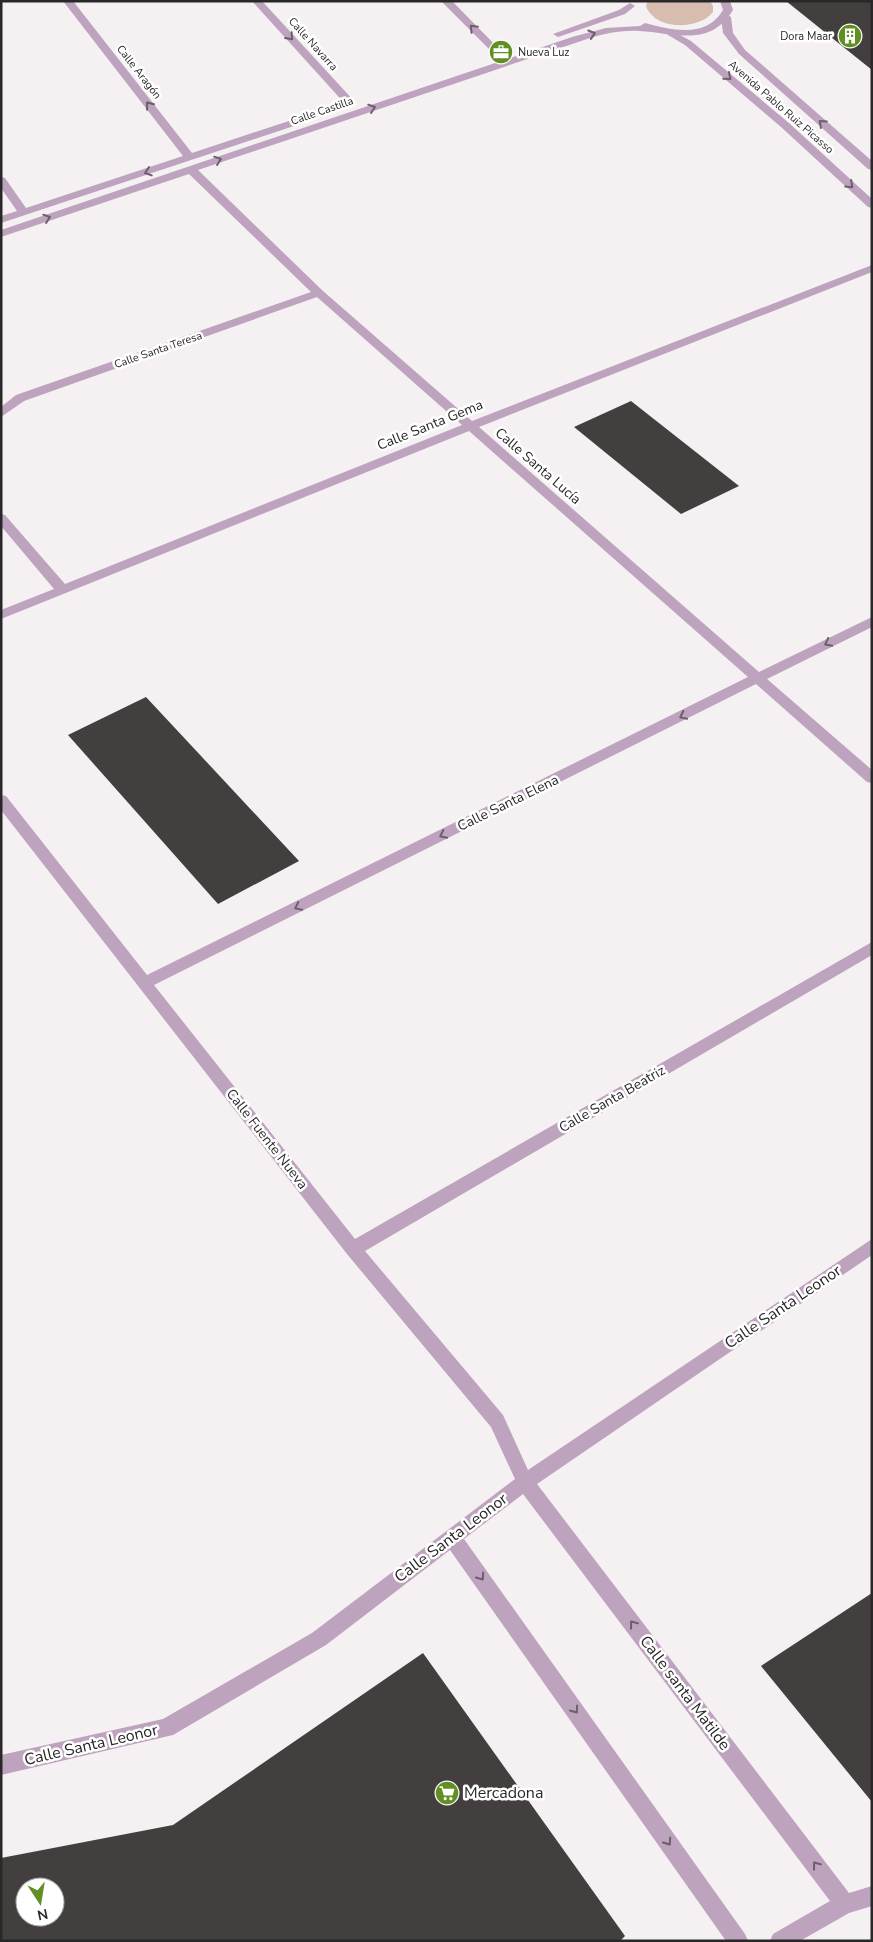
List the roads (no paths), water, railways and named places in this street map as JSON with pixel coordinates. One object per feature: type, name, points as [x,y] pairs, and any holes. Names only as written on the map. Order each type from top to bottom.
[{"type":"street","name":"Calle Aragón","points":[[68,1],[190,164]]},
{"type":"street","name":"Calle Navarra","points":[[257,1],[351,104]]},
{"type":"street","points":[[446,1],[500,55]]},
{"type":"street","name":"Avenida Pablo Ruiz Picasso","points":[[727,3],[728,33],[742,52],[872,167]]},
{"type":"street","name":"Calle Castilla","points":[[1,234],[351,104],[622,12],[631,4]]},
{"type":"street","name":"Avenida Pablo Ruiz Picasso","points":[[631,4],[630,10],[636,20],[654,30],[671,33],[689,33],[706,30],[717,25],[726,17]]},
{"type":"street","name":"Calle Castilla","points":[[1,220],[190,164],[602,31],[636,27],[654,30]]},
{"type":"street","name":"Avenida Pablo Ruiz Picasso","points":[[671,33],[688,43],[785,125],[872,205]]},
{"type":"street","name":"Calle Santa Lucía","points":[[190,164],[319,293],[872,778]]},
{"type":"street","points":[[1,180],[24,213]]},
{"type":"street","name":"Calle Santa Gema","points":[[1,615],[469,426],[872,268]]},
{"type":"street","name":"Calle Santa Teresa","points":[[1,414],[20,398],[319,293]]},
{"type":"street","points":[[1,518],[63,591]]},
{"type":"street","name":"Calle Santa Elena","points":[[144,983],[872,621]]},
{"type":"street","name":"Calle Fuente Nueva","points":[[1,800],[353,1250],[497,1420],[525,1482]]},
{"type":"street","name":"Calle Santa Beatriz","points":[[353,1250],[872,948]]},
{"type":"street","name":"Calle Santa Leonor","points":[[1,1765],[166,1728],[319,1639],[525,1482],[872,1246]]},
{"type":"street","name":"Calle santa Matilde","points":[[525,1482],[845,1904]]},
{"type":"street","points":[[452,1537],[738,1941]]},
{"type":"street","points":[[780,1941],[845,1904],[872,1896]]},
{"type":"place","name":"Dora Maar","points":[[850,36]]},
{"type":"place","name":"Nueva Luz","points":[[501,52]]},
{"type":"place","name":"Mercadona","points":[[447,1793]]}]
